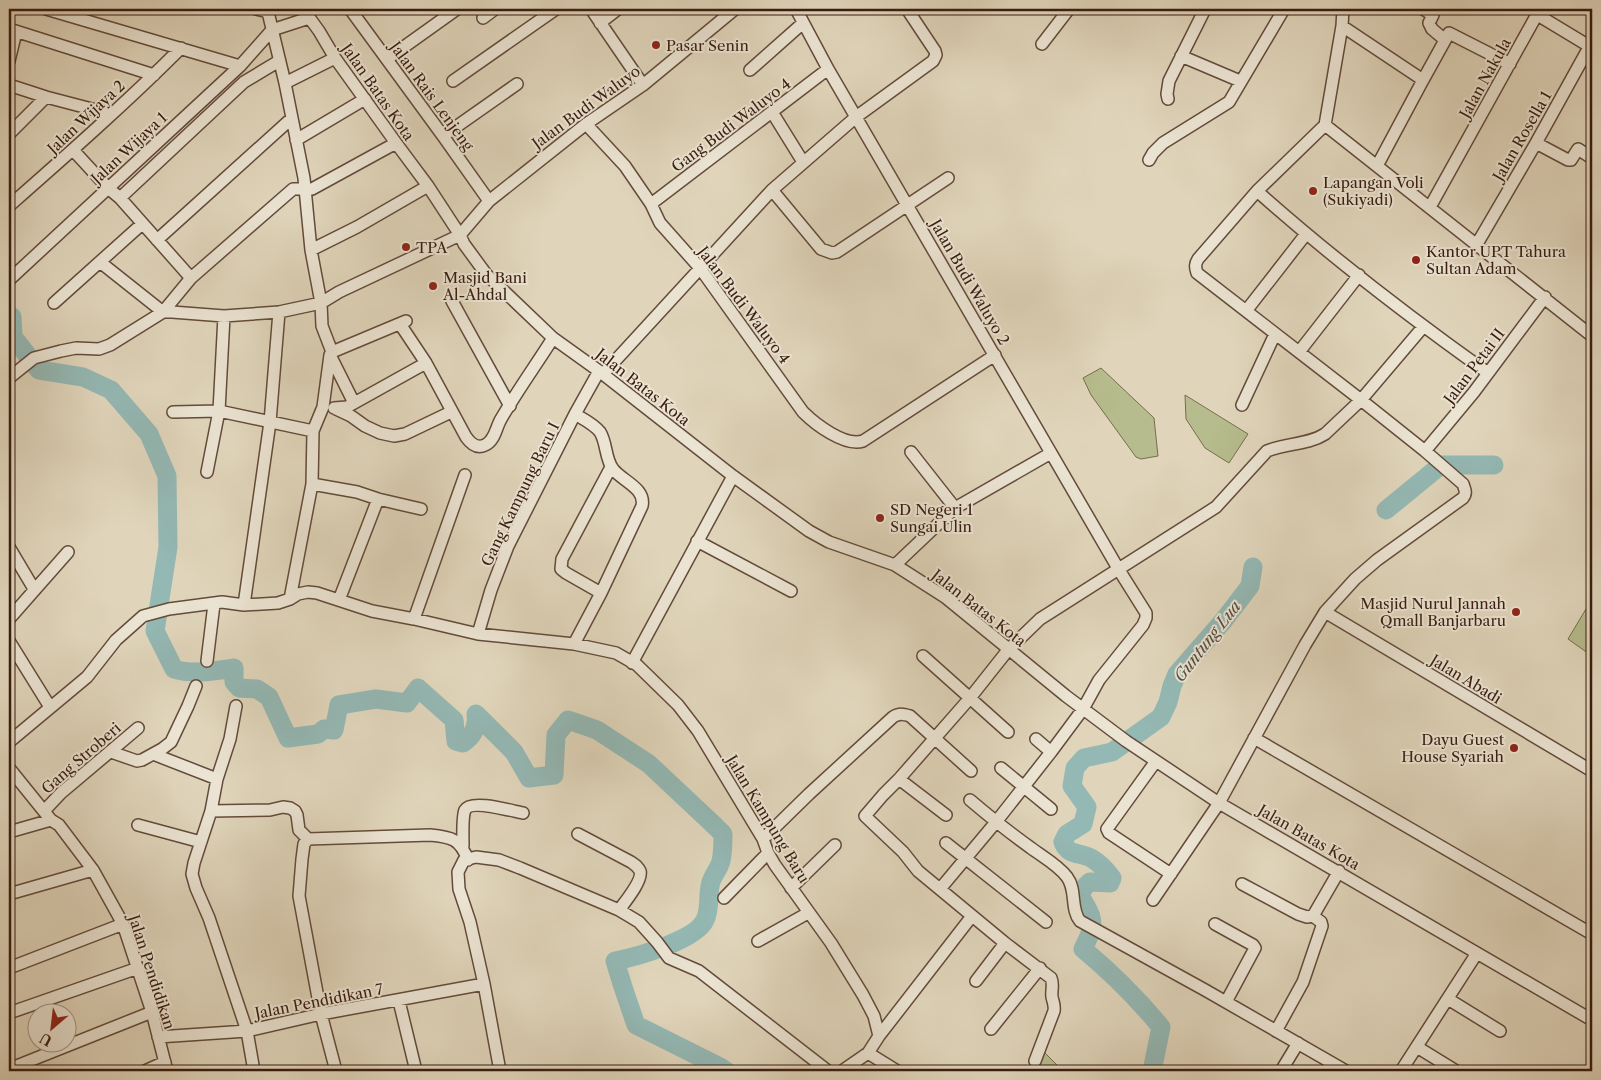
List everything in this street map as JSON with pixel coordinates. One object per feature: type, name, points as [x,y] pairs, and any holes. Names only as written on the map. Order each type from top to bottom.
[{"type":"street","points":[[46,9],[240,66]]},
{"type":"street","points":[[352,12],[365,9]]},
{"type":"street","points":[[386,59],[457,9]]},
{"type":"street","points":[[483,18],[495,9]]},
{"type":"street","points":[[453,81],[556,9]]},
{"type":"street","points":[[590,9],[643,85]]},
{"type":"street","points":[[600,23],[618,9]]},
{"type":"street","name":"Jalan Budi Waluyo","points":[[460,235],[489,201],[586,124],[643,85],[735,9]]},
{"type":"street","name":"Jalan Budi Waluyo 2","points":[[796,9],[828,69],[1119,570],[1146,613],[1143,625],[1099,680],[1083,709]]},
{"type":"street","name":"Gang Kampung Baru I","points":[[478,634],[491,590],[508,546],[575,414],[601,373],[772,190],[856,117],[933,61],[936,55],[935,51],[907,9]]},
{"type":"street","points":[[1042,44],[1068,9]]},
{"type":"street","points":[[1168,99],[1166,94],[1169,81],[1205,9]]},
{"type":"street","points":[[1149,160],[1163,143],[1229,102],[1284,9]]},
{"type":"street","points":[[1153,900],[1219,802],[1325,612],[1355,579],[1377,560],[1463,498],[1466,491],[1463,484],[1425,450],[1197,273],[1195,263],[1257,191],[1325,125],[1342,26],[1343,9]]},
{"type":"street","points":[[264,10],[269,33],[285,83],[304,178],[311,250],[321,303],[322,326],[331,354],[354,403]]},
{"type":"street","points":[[1431,11],[1430,26],[1445,40]]},
{"type":"street","name":"Jalan Rais Lenjeng","points":[[352,12],[489,201]]},
{"type":"street","points":[[269,33],[306,13]]},
{"type":"street","name":"Jalan Batas Kota","points":[[306,13],[335,58],[428,186],[464,244],[486,274],[553,338],[733,476],[809,531],[829,542],[895,565],[945,597],[1083,709],[1156,761],[1219,802],[1592,1020]]},
{"type":"street","name":"Jalan Nakula","points":[[1430,207],[1535,18],[1541,17],[1591,44]]},
{"type":"street","points":[[750,70],[803,23]]},
{"type":"street","points":[[1342,26],[1424,80]]},
{"type":"street","points":[[9,61],[13,30],[154,75]]},
{"type":"street","name":"Jalan Wijaya 1","points":[[9,280],[240,66],[269,33]]},
{"type":"street","points":[[1377,166],[1449,34],[1510,64]]},
{"type":"street","name":"Jalan Rosella 1","points":[[1477,244],[1591,44]]},
{"type":"street","name":"Jalan Wijaya 2","points":[[9,206],[73,150],[181,48]]},
{"type":"street","points":[[1181,56],[1240,81]]},
{"type":"street","points":[[285,83],[335,58]]},
{"type":"street","points":[[120,198],[244,82],[279,61]]},
{"type":"street","name":"Gang Budi Waluyo 4","points":[[651,204],[828,69]]},
{"type":"street","points":[[443,136],[517,84]]},
{"type":"street","points":[[9,85],[111,114]]},
{"type":"street","points":[[9,134],[46,97]]},
{"type":"street","points":[[296,140],[366,99]]},
{"type":"street","points":[[772,112],[803,162]]},
{"type":"street","points":[[157,240],[292,118]]},
{"type":"street","name":"Jalan Budi Waluyo 4","points":[[586,124],[625,166],[651,204],[664,229],[700,268],[803,412],[816,424],[857,443],[995,355]]},
{"type":"street","points":[[1325,125],[1588,333],[1592,320]]},
{"type":"street","points":[[10,374],[32,360],[61,350],[76,348],[99,350],[110,345],[162,312],[191,278],[293,189],[312,189],[396,143]]},
{"type":"street","points":[[1536,143],[1568,160],[1571,160],[1578,149],[1592,158]]},
{"type":"street","points":[[73,150],[108,188],[120,198],[191,278]]},
{"type":"street","points":[[772,190],[821,248],[832,253],[837,252],[948,178]]},
{"type":"street","points":[[311,250],[357,227],[428,186]]},
{"type":"street","points":[[1257,191],[1306,234],[1423,327],[1488,373]]},
{"type":"street","points":[[54,304],[142,224]]},
{"type":"street","points":[[1246,311],[1306,234]]},
{"type":"street","points":[[100,262],[162,312],[224,316],[279,312],[321,303],[339,292],[460,235]]},
{"type":"street","points":[[1299,352],[1359,275]]},
{"type":"street","name":"Jalan Petai II","points":[[1425,450],[1458,412],[1544,297]]},
{"type":"street","points":[[452,301],[510,406]]},
{"type":"street","points":[[244,605],[270,422],[279,312]]},
{"type":"street","points":[[208,472],[219,411],[224,316]]},
{"type":"street","points":[[331,354],[403,323],[466,438],[471,444],[479,446],[486,445],[491,441],[500,420],[553,338]]},
{"type":"street","points":[[1035,1061],[1054,1010],[1053,981],[1040,968],[1005,944],[918,871],[903,852],[865,816],[900,779],[970,698],[1008,650],[1040,619],[1216,507],[1267,451],[1319,438],[1325,434],[1361,400],[1423,327]]},
{"type":"street","points":[[1242,405],[1275,334]]},
{"type":"street","points":[[290,599],[312,484],[313,431],[323,407],[331,354]]},
{"type":"street","points":[[336,409],[347,407],[426,362]]},
{"type":"street","points":[[323,407],[336,409],[351,416],[365,426],[394,436],[406,434],[451,412]]},
{"type":"street","points":[[173,412],[219,411],[313,431]]},
{"type":"street","points":[[574,644],[601,593],[643,501],[643,497],[636,488],[611,467],[600,432],[592,424],[575,414]]},
{"type":"street","points":[[911,452],[955,508]]},
{"type":"street","points":[[895,565],[955,508],[1051,453]]},
{"type":"street","points":[[601,593],[566,574],[561,569],[562,559],[611,467]]},
{"type":"street","points":[[414,619],[465,475]]},
{"type":"street","points":[[632,663],[733,476]]},
{"type":"street","points":[[312,484],[357,492],[378,499],[421,508]]},
{"type":"street","points":[[339,600],[378,499]]},
{"type":"street","points":[[697,541],[791,591]]},
{"type":"street","points":[[9,547],[34,589]]},
{"type":"street","points":[[9,619],[68,552]]},
{"type":"street","name":"Jalan Kampung Baru","points":[[50,707],[87,677],[116,640],[143,616],[222,602],[244,605],[278,603],[298,594],[308,592],[317,593],[372,611],[478,634],[574,644],[616,653],[637,665],[661,687],[698,731],[763,839],[768,853],[808,913],[831,943],[863,995],[874,1016],[879,1036]]},
{"type":"street","points":[[207,661],[214,604]]},
{"type":"street","name":"Jalan Abadi","points":[[1325,612],[1592,771]]},
{"type":"street","points":[[9,641],[50,707],[9,742]]},
{"type":"street","points":[[923,656],[1008,732]]},
{"type":"street","points":[[111,752],[137,761],[153,754],[170,742],[196,686]]},
{"type":"street","points":[[236,706],[230,739],[217,778],[211,811],[192,874],[247,1031],[254,1071]]},
{"type":"street","points":[[940,889],[1024,787],[1083,709]]},
{"type":"street","points":[[763,839],[893,716],[903,714],[910,716],[971,771]]},
{"type":"street","name":"Gang Stroberi","points":[[48,815],[61,793],[138,728]]},
{"type":"street","points":[[1254,738],[1592,934]]},
{"type":"street","points":[[1036,739],[1051,752]]},
{"type":"street","points":[[153,754],[217,778]]},
{"type":"street","points":[[1156,761],[1107,829],[1109,834],[1171,874]]},
{"type":"street","points":[[1001,768],[1051,809]]},
{"type":"street","name":"Jalan Pendidikan","points":[[10,771],[59,825],[93,870],[123,924],[152,1012],[166,1067]]},
{"type":"street","points":[[900,779],[946,815]]},
{"type":"street","points":[[970,800],[996,822],[1058,868],[1068,879],[1077,917],[1088,925],[1346,1071]]},
{"type":"street","points":[[468,860],[463,846],[464,811],[468,806],[497,807],[523,813]]},
{"type":"street","points":[[211,811],[290,808],[295,810],[299,830],[308,839],[430,834],[445,836],[463,846]]},
{"type":"street","points":[[9,832],[48,815]]},
{"type":"street","points":[[138,825],[201,842]]},
{"type":"street","points":[[578,834],[631,862],[640,871],[640,878],[620,910]]},
{"type":"street","points":[[308,839],[306,840],[303,852],[299,896],[321,1014],[336,1071]]},
{"type":"street","points":[[946,843],[1046,922]]},
{"type":"street","points":[[791,888],[835,845]]},
{"type":"street","points":[[724,898],[768,853]]},
{"type":"street","points":[[500,1071],[484,984],[470,922],[459,888],[458,872],[464,860],[476,857],[499,860],[620,910],[639,922],[669,958],[699,971],[828,1071]]},
{"type":"street","points":[[9,894],[93,870]]},
{"type":"street","points":[[1313,916],[1338,871]]},
{"type":"street","points":[[1242,884],[1298,914],[1307,917],[1313,916],[1321,922],[1322,930],[1303,982],[1276,1031]]},
{"type":"street","points":[[758,941],[808,913]]},
{"type":"street","points":[[842,1071],[868,1052],[972,916]]},
{"type":"street","points":[[9,968],[123,924]]},
{"type":"street","points":[[1215,924],[1253,945],[1255,948],[1226,1002]]},
{"type":"street","points":[[976,982],[1005,944]]},
{"type":"street","points":[[1401,1071],[1477,953]]},
{"type":"street","points":[[9,1013],[138,968]]},
{"type":"street","points":[[991,1029],[1040,968]]},
{"type":"street","name":"Jalan Pendidikan 7","points":[[158,1037],[247,1031],[321,1014],[484,984]]},
{"type":"street","points":[[1448,999],[1500,1031]]},
{"type":"street","points":[[399,1001],[416,1071]]},
{"type":"street","points":[[9,1069],[152,1012]]},
{"type":"street","points":[[1281,1071],[1298,1043]]},
{"type":"street","points":[[1417,1047],[1456,1071]]},
{"type":"street","points":[[868,1052],[897,1071]]},
{"type":"street","points":[[145,1071],[166,1067]]},
{"type":"green space","points":[[1101,368],[1154,418],[1158,456],[1141,459],[1136,457],[1091,395],[1083,378]]},
{"type":"green space","points":[[1185,395],[1248,434],[1229,463],[1205,448],[1186,419]]},
{"type":"green space","points":[[1592,599],[1592,616],[1586,626],[1592,631],[1592,656],[1568,639]]},
{"type":"green space","points":[[1039,1047],[1063,1071],[1035,1071]]},
{"type":"waterway","points":[[9,315],[12,317],[13,337],[39,370],[83,377],[111,390],[149,434],[167,476],[168,547],[155,631],[174,669],[196,672],[234,668],[234,682],[239,688],[257,689],[269,697],[288,738],[318,734],[324,729],[334,730],[339,705],[376,699],[407,703],[418,688],[454,720],[456,741],[463,743],[470,737],[475,727],[476,714],[514,752],[529,778],[554,775],[556,735],[568,720],[597,730],[649,764],[723,834],[721,861],[711,882],[705,920],[699,927],[678,941],[637,956],[615,961],[636,1025],[726,1071]]},
{"type":"waterway","points":[[1386,510],[1441,465],[1494,465]]},
{"type":"waterway","name":"Guntung Lua","points":[[1152,1071],[1161,1027],[1124,986],[1083,949],[1090,933],[1092,921],[1082,899],[1082,891],[1090,882],[1110,883],[1112,878],[1094,860],[1071,852],[1063,842],[1067,834],[1083,824],[1087,807],[1072,786],[1075,768],[1084,758],[1112,752],[1161,717],[1177,674],[1224,620],[1250,586],[1253,567]]},
{"type":"place","name":"Pasar Senin","points":[[656,45]]},
{"type":"place","name":"Lapangan Voli (Sukiyadi)","points":[[1313,191]]},
{"type":"place","name":"TPA","points":[[406,247]]},
{"type":"place","name":"Kantor UPT Tahura Sultan Adam","points":[[1416,260]]},
{"type":"place","name":"Masjid Bani Al-Ahdal","points":[[433,286]]},
{"type":"place","name":"SD Negeri 1 Sungai Ulin","points":[[880,518]]},
{"type":"place","name":"Masjid Nurul Jannah Qmall Banjarbaru","points":[[1516,612]]},
{"type":"place","name":"Dayu Guest House Syariah","points":[[1514,748]]}]
